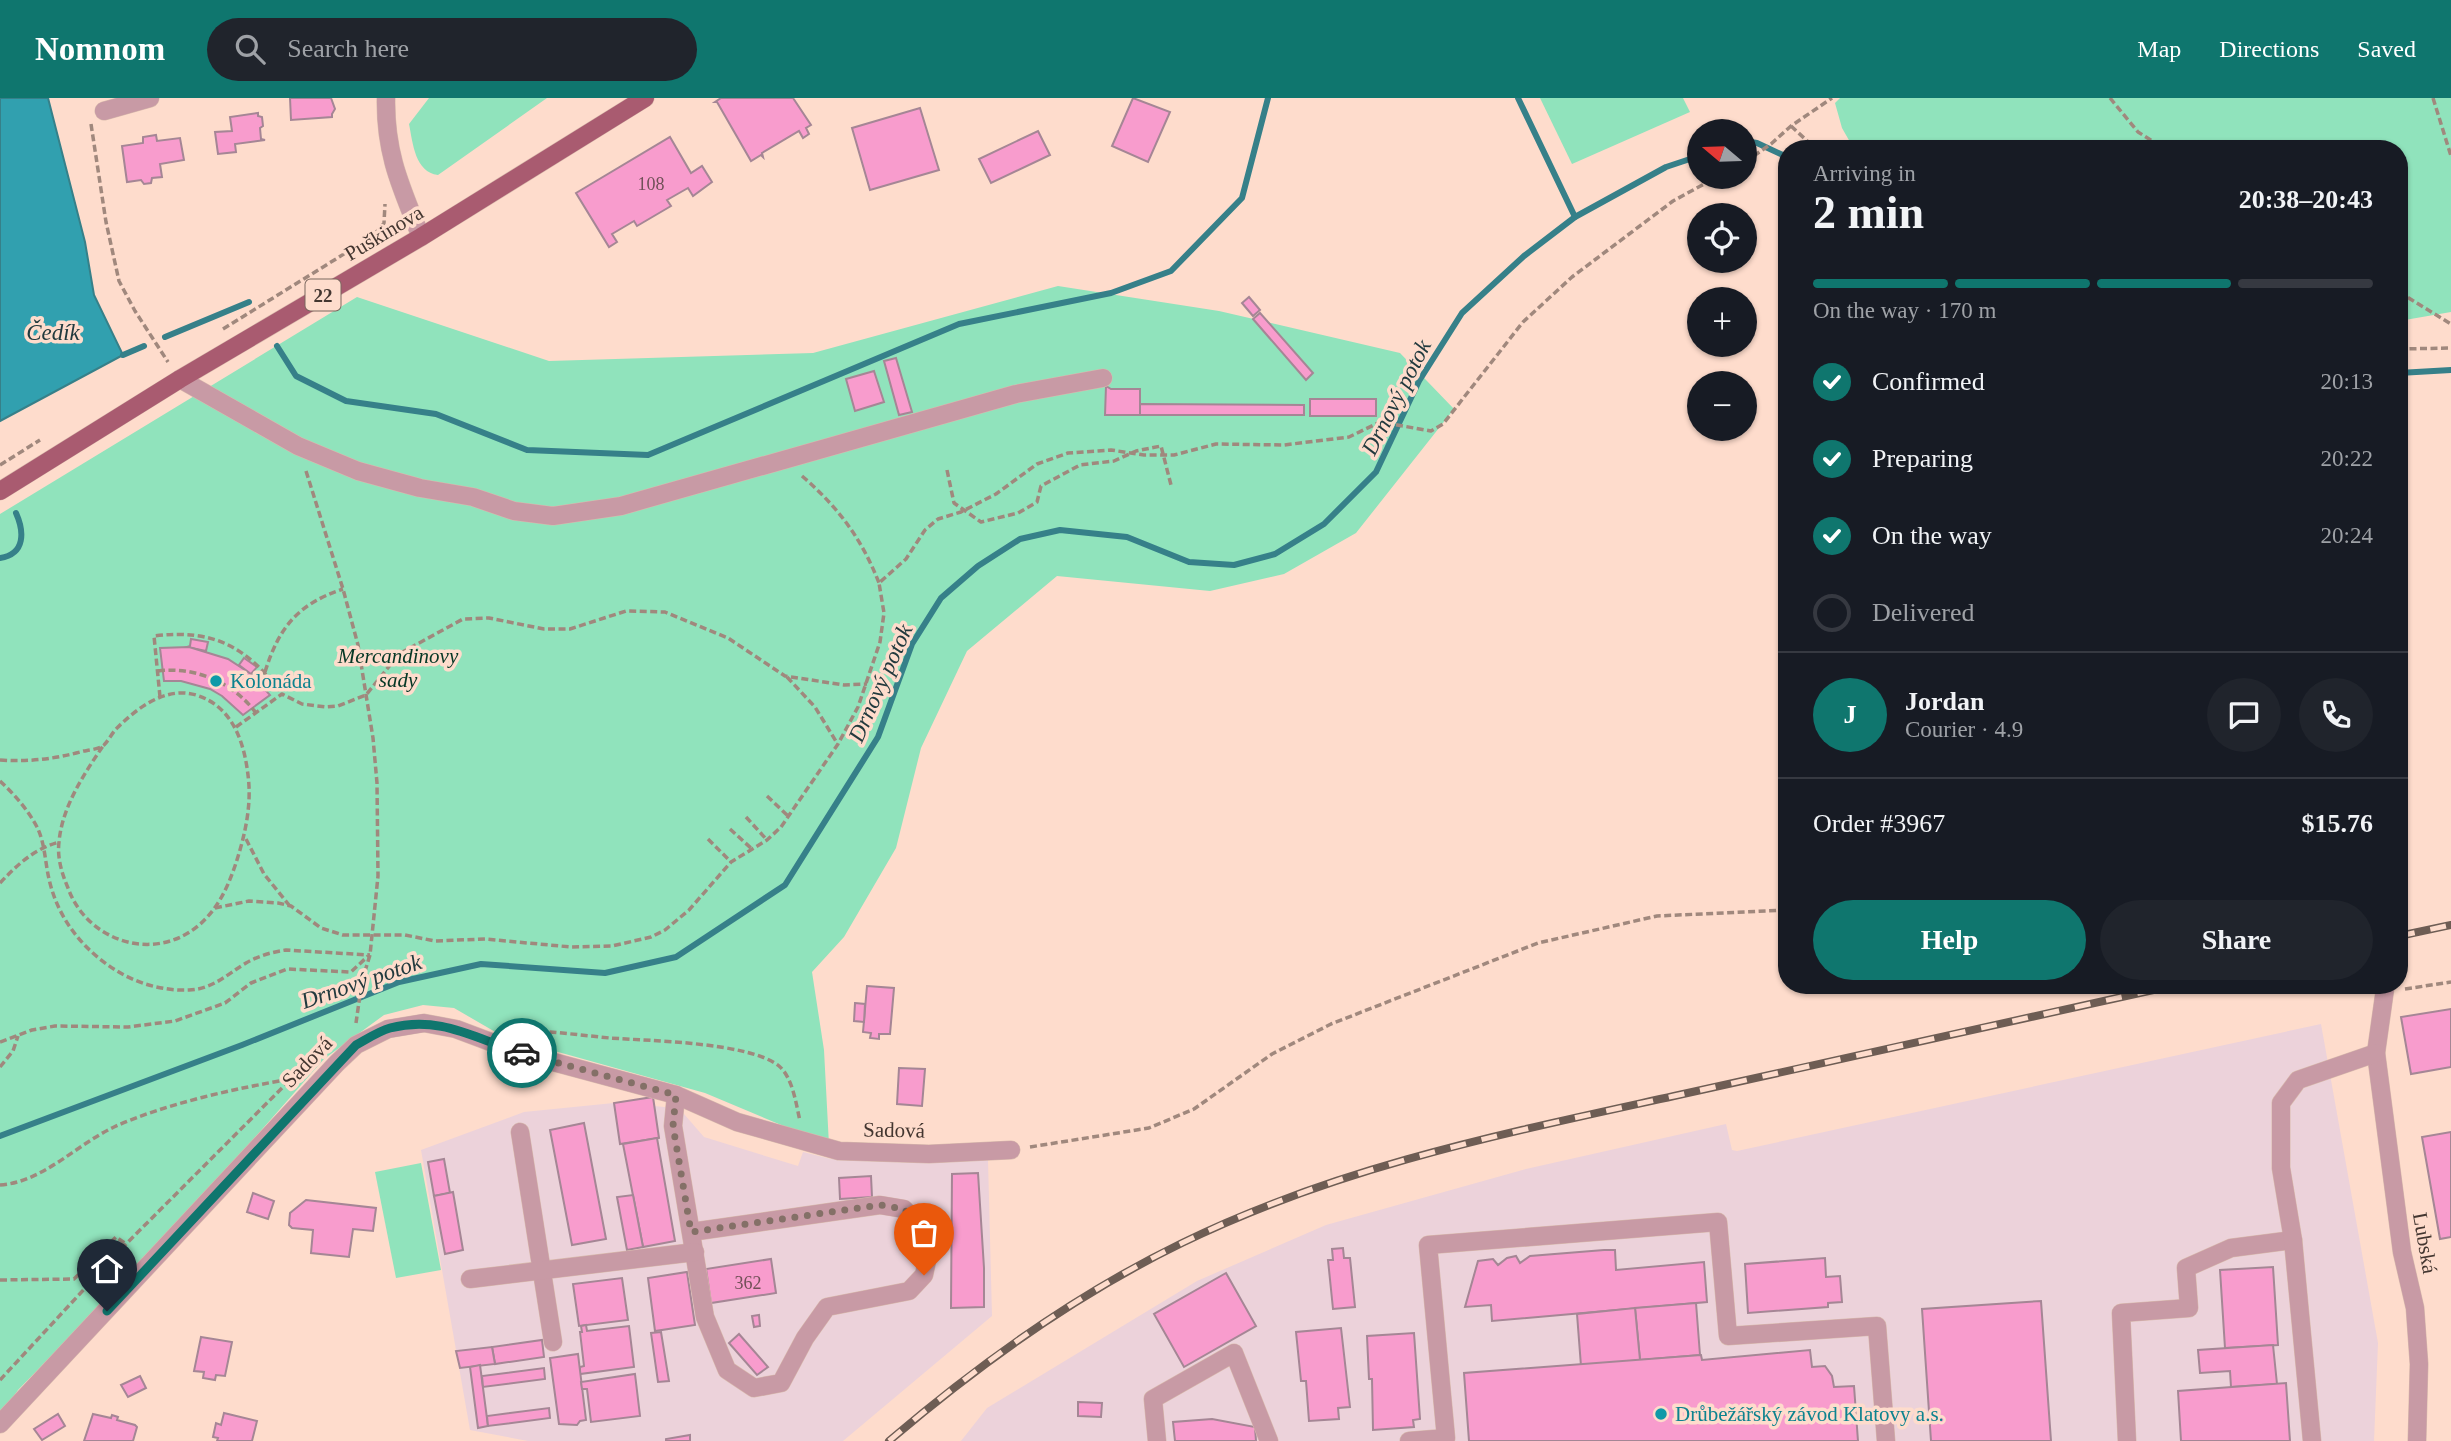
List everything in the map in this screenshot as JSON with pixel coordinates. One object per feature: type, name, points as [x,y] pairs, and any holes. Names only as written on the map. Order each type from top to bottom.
[{"type":"main road","name":"Puškinova","points":[[0,491],[180,379],[421,237],[645,98]]},
{"type":"street","points":[[97,116],[150,98]]},
{"type":"street","points":[[386,98],[386,123],[394,172],[421,237]]},
{"type":"street","points":[[180,379],[298,446],[358,471],[420,488],[473,497],[514,511],[553,516],[621,506],[1017,394],[1103,378]]},
{"type":"street","name":"Lubská","points":[[2383,994],[2376,1053],[2402,1252],[2414,1308],[2419,1364],[2417,1441]]},
{"type":"street","name":"Sadová","points":[[0,1424],[337,1063],[356,1045],[388,1029],[425,1023],[456,1029],[520,1053],[676,1095],[737,1122],[839,1151],[929,1154],[1011,1150]]},
{"type":"street","points":[[2312,1441],[2292,1240],[2281,1168],[2281,1104],[2298,1080],[2376,1053]]},
{"type":"street","points":[[676,1095],[673,1126],[705,1317],[727,1370],[754,1388],[781,1383],[805,1338],[827,1307],[909,1291],[924,1275],[929,1251],[919,1226],[904,1209],[880,1205],[691,1232]]},
{"type":"street","points":[[520,1132],[553,1342]]},
{"type":"street","points":[[1409,1441],[1446,1438],[1428,1245],[1718,1222],[1728,1336],[1877,1326],[1886,1441]]},
{"type":"street","points":[[2127,1441],[2121,1313],[2189,1308],[2186,1268],[2231,1248],[2292,1240]]},
{"type":"street","points":[[470,1279],[695,1252]]},
{"type":"street","points":[[1157,1441],[1153,1399],[1234,1353],[1269,1441]]},
{"type":"path","points":[[1757,155],[1791,126],[1832,98]]},
{"type":"path","points":[[2110,98],[2138,132],[2151,140]]},
{"type":"path","points":[[2433,98],[2451,156]]},
{"type":"path","points":[[97,116],[106,222],[119,281],[168,362]]},
{"type":"path","points":[[1791,126],[1806,140]]},
{"type":"path","points":[[879,583],[906,559],[925,530],[938,519],[961,512],[996,494],[1037,464],[1068,453],[1111,450],[1144,455],[1174,455],[1216,444],[1284,445],[1349,437],[1380,422],[1426,432],[1443,424],[1523,322],[1572,277],[1673,201],[1695,189]]},
{"type":"path","points":[[222,329],[373,236],[384,223],[384,198]]},
{"type":"path","points":[[2408,298],[2451,324]]},
{"type":"path","points":[[2408,349],[2451,348]]},
{"type":"path","points":[[0,465],[45,438]]},
{"type":"path","points":[[298,446],[358,645],[377,783],[378,876],[370,955],[362,981],[356,1026]]},
{"type":"path","points":[[947,470],[954,503],[981,522],[1018,513],[1037,502],[1041,486],[1080,465],[1114,461],[1161,446],[1171,485]]},
{"type":"path","points":[[245,837],[264,874],[291,906],[321,928],[343,935],[405,935],[435,942],[485,939],[571,947],[612,946],[651,937],[680,919],[700,900],[731,862],[768,840],[781,827],[838,744],[858,707],[880,642],[884,612],[879,583],[868,554],[848,522],[803,477],[779,463]]},
{"type":"path","points":[[265,672],[278,636],[289,622],[324,596],[343,589]]},
{"type":"path","points":[[160,697],[154,636],[179,633],[228,644],[250,657],[282,694],[302,704],[326,707],[338,706],[366,695],[400,654],[452,624],[475,618],[502,620],[544,629],[570,629],[626,611],[665,612],[728,638],[785,676],[814,707],[838,744]]},
{"type":"path","points":[[158,671],[180,671],[211,678],[234,691],[256,713]]},
{"type":"path","points":[[785,676],[844,685],[867,684]]},
{"type":"path","points":[[236,727],[282,694]]},
{"type":"path","points":[[196,695],[219,708],[236,727],[246,752],[249,781],[245,837],[226,891],[215,908],[198,925],[173,940],[147,944],[112,938],[97,930],[81,915],[71,897],[60,861],[59,842],[72,799],[103,746],[127,718],[160,697],[196,695]]},
{"type":"path","points":[[0,760],[26,762],[60,758],[103,746]]},
{"type":"path","points":[[0,781],[23,806],[37,828],[44,846],[49,880],[68,926],[82,943],[106,964],[146,984],[187,990],[212,986],[248,962],[286,950],[370,955]]},
{"type":"path","points":[[767,796],[788,816]]},
{"type":"path","points":[[746,817],[768,840]]},
{"type":"path","points":[[730,829],[752,849]]},
{"type":"path","points":[[708,839],[731,862]]},
{"type":"path","points":[[0,883],[27,857],[44,846],[59,842]]},
{"type":"path","points":[[215,908],[249,901],[291,906]]},
{"type":"path","points":[[1011,1150],[1149,1128],[1194,1109],[1272,1054],[1331,1024],[1538,943],[1657,916],[1778,910]]},
{"type":"path","points":[[0,1042],[55,1026],[107,1028],[152,1025],[175,1020],[225,1003],[251,983],[287,969],[351,972],[370,955]]},
{"type":"path","points":[[2408,988],[2451,982]]},
{"type":"path","points":[[514,1030],[691,1045],[739,1051],[766,1058],[782,1068],[793,1091],[804,1141]]},
{"type":"path","points":[[0,1067],[13,1051],[19,1035]]},
{"type":"path","points":[[0,1380],[126,1244],[311,1060]]},
{"type":"path","points":[[0,1185],[26,1180],[115,1127],[148,1114],[252,1086],[291,1079]]},
{"type":"path","points":[[0,1280],[75,1279],[116,1237],[126,1244]]},
{"type":"shaded area","points":[[2321,1024],[2378,1343],[2374,1441],[961,1441],[987,1408],[1197,1281],[1326,1225],[1526,1169],[1726,1124],[1732,1150],[1737,1151]]},
{"type":"shaded area","points":[[653,1097],[654,1106],[684,1109],[684,1114],[704,1137],[798,1166],[803,1152],[831,1159],[988,1160],[992,1316],[843,1441],[528,1441],[470,1430],[421,1150],[524,1112]]},
{"type":"green space","points":[[429,98],[547,98],[438,175],[424,169],[416,156],[409,124]]},
{"type":"green space","points":[[1540,98],[1683,98],[1690,112],[1572,164]]},
{"type":"green space","points":[[1840,98],[2451,98],[2451,312],[2408,319],[2408,140],[1849,140],[1842,128],[1835,103]]},
{"type":"green space","name":"Mercandinovy sady","points":[[1058,286],[1219,311],[1400,353],[1454,409],[1356,533],[1284,574],[1210,591],[1057,576],[967,651],[921,748],[896,848],[844,937],[812,972],[824,1050],[829,1145],[705,1093],[504,1037],[454,1008],[423,1005],[384,1015],[324,1059],[162,1243],[18,1390],[0,1412],[0,514],[357,297],[549,361],[813,353]]},
{"type":"green space","points":[[421,1163],[441,1270],[396,1278],[375,1172]]},
{"type":"water","name":"Čedík","points":[[0,98],[48,98],[85,242],[94,295],[123,355],[0,421]]},
{"type":"building","points":[[290,98],[331,98],[335,109],[332,117],[291,120]]},
{"type":"building","points":[[721,98],[793,98],[811,125],[806,128],[809,134],[803,138],[799,131],[762,153],[763,157],[761,155],[751,161],[715,102]]},
{"type":"building","points":[[1133,98],[1170,112],[1148,162],[1112,146]]},
{"type":"building","points":[[920,108],[939,170],[870,190],[852,128]]},
{"type":"building","points":[[258,113],[258,116],[262,117],[261,139],[265,140],[235,144],[236,152],[218,154],[215,132],[232,131],[230,117]]},
{"type":"building","points":[[1038,131],[1050,155],[991,183],[979,159]]},
{"type":"building","points":[[156,135],[157,141],[180,138],[184,160],[160,164],[162,177],[152,178],[151,183],[144,184],[141,180],[127,182],[122,146],[143,143],[143,137]]},
{"type":"building","points":[[670,137],[691,173],[702,166],[712,182],[693,196],[688,188],[667,200],[671,206],[637,226],[634,221],[612,234],[617,242],[609,247],[576,193]]},
{"type":"building","points":[[1249,297],[1260,310],[1253,316],[1242,303]]},
{"type":"building","points":[[1260,313],[1313,373],[1306,380],[1253,319]]},
{"type":"building","points":[[896,358],[912,412],[899,415],[884,361]]},
{"type":"building","points":[[874,371],[884,402],[855,411],[846,379]]},
{"type":"building","points":[[1106,386],[1111,389],[1140,389],[1140,415],[1105,415]]},
{"type":"building","points":[[1310,399],[1376,399],[1376,416],[1310,416]]},
{"type":"building","points":[[1140,404],[1304,405],[1304,415],[1140,415]]},
{"type":"building","points":[[191,639],[208,642],[206,651],[187,647],[190,646]]},
{"type":"building","name":"Kolonáda","points":[[189,647],[228,659],[251,674],[270,695],[243,715],[210,689],[181,681],[164,681],[160,648]]},
{"type":"building","points":[[244,658],[257,667],[251,674],[239,665]]},
{"type":"building","points":[[867,986],[894,988],[890,1034],[879,1034],[879,1039],[870,1038],[871,1033],[863,1032]]},
{"type":"building","points":[[855,1003],[865,1004],[864,1022],[854,1021]]},
{"type":"building","points":[[2451,1009],[2451,1067],[2411,1074],[2401,1017]]},
{"type":"building","points":[[899,1068],[925,1069],[922,1106],[897,1104]]},
{"type":"building","points":[[653,1097],[659,1138],[620,1144],[614,1103]]},
{"type":"building","points":[[584,1123],[606,1239],[572,1245],[550,1130]]},
{"type":"building","points":[[2451,1132],[2451,1237],[2440,1239],[2422,1137]]},
{"type":"building","points":[[657,1138],[675,1241],[643,1247],[623,1144]]},
{"type":"building","points":[[444,1159],[450,1193],[434,1196],[428,1162]]},
{"type":"building","points":[[978,1173],[984,1307],[951,1308],[952,1174]]},
{"type":"building","points":[[871,1176],[872,1197],[840,1199],[839,1178]]},
{"type":"building","points":[[453,1192],[463,1250],[445,1254],[434,1196]]},
{"type":"building","points":[[253,1193],[274,1201],[268,1219],[247,1212]]},
{"type":"building","points":[[633,1195],[643,1247],[627,1250],[617,1197]]},
{"type":"building","points":[[306,1200],[376,1208],[373,1231],[353,1229],[349,1257],[311,1253],[313,1230],[292,1228],[289,1225],[290,1213]]},
{"type":"building","points":[[1343,1248],[1344,1258],[1350,1258],[1355,1307],[1333,1309],[1328,1260],[1333,1260],[1332,1249]]},
{"type":"building","points":[[1615,1250],[1616,1270],[1704,1262],[1707,1302],[1492,1321],[1491,1305],[1465,1307],[1478,1261],[1493,1259],[1498,1265],[1507,1258],[1516,1256],[1520,1263],[1530,1256]]},
{"type":"building","points":[[1825,1258],[1826,1277],[1840,1276],[1842,1302],[1828,1303],[1828,1307],[1748,1313],[1745,1264]]},
{"type":"building","points":[[771,1259],[776,1293],[711,1303],[706,1269]]},
{"type":"building","points":[[2273,1267],[2278,1345],[2225,1348],[2220,1270]]},
{"type":"building","points":[[687,1272],[695,1325],[655,1331],[648,1278]]},
{"type":"building","points":[[1226,1273],[1256,1326],[1184,1367],[1154,1314]]},
{"type":"building","points":[[622,1278],[628,1320],[579,1326],[573,1284]]},
{"type":"building","points":[[2041,1301],[2051,1441],[1931,1441],[1922,1309]]},
{"type":"building","points":[[1696,1303],[1700,1355],[1640,1360],[1635,1308]]},
{"type":"building","points":[[1635,1308],[1640,1360],[1581,1366],[1577,1314]]},
{"type":"building","points":[[759,1315],[760,1326],[754,1327],[752,1316]]},
{"type":"building","points":[[586,1325],[587,1331],[629,1326],[634,1367],[580,1374],[580,1367],[584,1366],[580,1332],[581,1326]]},
{"type":"building","points":[[1341,1328],[1350,1407],[1338,1408],[1339,1419],[1309,1421],[1306,1381],[1301,1381],[1296,1332]]},
{"type":"building","points":[[661,1332],[669,1381],[658,1382],[651,1333]]},
{"type":"building","points":[[1414,1333],[1420,1419],[1413,1420],[1414,1427],[1373,1430],[1372,1379],[1369,1379],[1367,1336]]},
{"type":"building","points":[[739,1334],[768,1367],[757,1375],[729,1343]]},
{"type":"building","points":[[201,1337],[232,1342],[225,1376],[216,1375],[215,1380],[203,1378],[204,1372],[194,1371]]},
{"type":"building","points":[[542,1340],[544,1357],[495,1364],[492,1347]]},
{"type":"building","points":[[2273,1345],[2277,1384],[2231,1387],[2230,1371],[2200,1373],[2198,1350]]},
{"type":"building","points":[[492,1347],[495,1364],[460,1368],[456,1351]]},
{"type":"building","name":"Drůbežářský závod Klatovy a.s.","points":[[1810,1350],[1812,1367],[1825,1366],[1832,1376],[1834,1387],[1854,1386],[1858,1441],[1469,1441],[1464,1373],[1701,1355],[1702,1360]]},
{"type":"building","points":[[578,1354],[586,1420],[577,1425],[559,1424],[550,1358]]},
{"type":"building","points":[[480,1365],[488,1426],[478,1428],[470,1367]]},
{"type":"building","points":[[544,1368],[545,1379],[483,1387],[482,1376]]},
{"type":"building","points":[[635,1374],[640,1416],[591,1422],[587,1389],[582,1389],[581,1382]]},
{"type":"building","points":[[140,1376],[146,1388],[128,1397],[121,1385]]},
{"type":"building","points":[[2286,1383],[2290,1441],[2181,1441],[2178,1391]]},
{"type":"building","points":[[1078,1402],[1102,1403],[1101,1417],[1078,1416]]},
{"type":"building","points":[[549,1408],[550,1418],[488,1426],[487,1416]]},
{"type":"building","points":[[224,1413],[257,1421],[252,1441],[217,1441],[218,1438],[213,1437],[216,1423],[221,1425]]},
{"type":"building","points":[[58,1414],[65,1426],[42,1440],[34,1429]]},
{"type":"building","points":[[93,1414],[111,1418],[112,1415],[118,1417],[117,1420],[135,1425],[137,1427],[133,1441],[84,1441]]},
{"type":"building","points":[[1212,1419],[1255,1427],[1256,1441],[1175,1441],[1173,1422]]},
{"type":"building","points":[[690,1435],[690,1441],[666,1441],[666,1439]]},
{"type":"waterway","points":[[277,346],[296,376],[346,401],[436,414],[527,450],[648,455],[959,324],[1111,293],[1171,271],[1242,198],[1268,98]]},
{"type":"waterway","points":[[1518,98],[1575,217]]},
{"type":"waterway","name":"Drnový potok","points":[[1757,143],[1778,153]]},
{"type":"waterway","name":"Drnový potok","points":[[0,1136],[242,1045],[399,982],[481,964],[605,973],[676,957],[785,885],[878,737],[912,644],[941,598],[978,566],[1020,539],[1060,530],[1127,537],[1189,562],[1234,565],[1275,554],[1324,524],[1376,472],[1419,381],[1462,313],[1524,256],[1575,217],[1666,167],[1687,160]]},
{"type":"waterway","points":[[165,337],[249,302]]},
{"type":"waterway","points":[[123,355],[144,346]]},
{"type":"waterway","name":"Drnový potok","points":[[2408,372],[2451,370]]},
{"type":"waterway","points":[[0,558],[15,552],[19,547],[21,527],[16,513]]},
{"type":"railway","points":[[2408,934],[2451,925]]},
{"type":"railway","points":[[889,1441],[993,1358],[1104,1285],[1182,1243],[1301,1193],[1361,1173],[1485,1139],[2135,994]]},
{"type":"way so far","points":[[522,1053],[676,1095],[673,1126],[691,1232],[880,1205],[904,1209],[919,1226],[929,1251],[924,1275]]},
{"type":"place","name":"Kolonáda","points":[[216,681]]},
{"type":"place","name":"Drůbežářský závod Klatovy a.s.","points":[[1661,1414]]},
{"type":"route","points":[[107,1311],[356,1045],[388,1029],[425,1023],[456,1029],[522,1053]]}]
